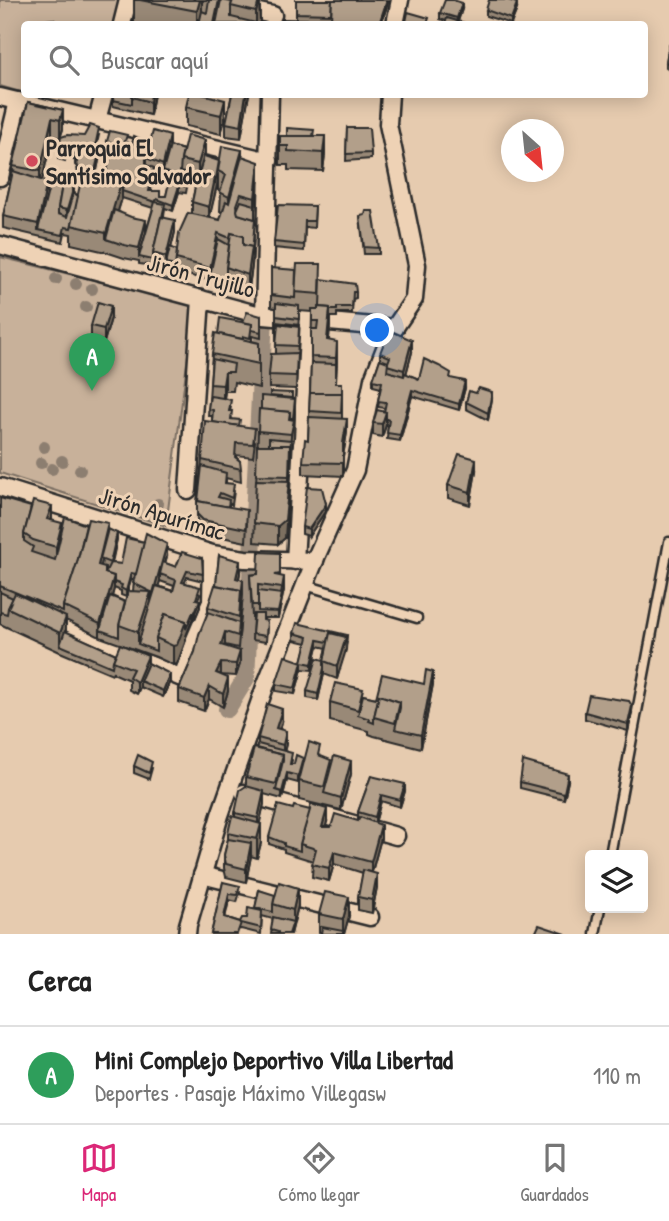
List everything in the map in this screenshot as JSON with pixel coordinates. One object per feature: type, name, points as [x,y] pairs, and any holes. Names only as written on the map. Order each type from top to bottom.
[{"type":"street","points":[[123,21],[128,0]]},
{"type":"street","points":[[204,0],[273,13]]},
{"type":"street","points":[[396,21],[400,0]]},
{"type":"street","points":[[0,97],[269,161]]},
{"type":"street","points":[[97,120],[103,98]]},
{"type":"street","points":[[264,316],[270,98]]},
{"type":"street","points":[[187,930],[229,789],[266,684],[355,470],[373,379],[391,333],[414,299],[417,265],[388,124],[390,98]]},
{"type":"street","points":[[0,177],[18,101]]},
{"type":"street","name":"Jirón Trujillo","points":[[0,245],[264,316],[395,328]]},
{"type":"street","points":[[188,490],[201,299]]},
{"type":"street","points":[[295,561],[309,320]]},
{"type":"street","name":"Jirón Apurímac","points":[[0,487],[212,554],[245,559],[315,561]]},
{"type":"street","points":[[36,617],[182,678],[211,602],[212,554]]},
{"type":"street","points":[[229,789],[396,836]]},
{"type":"street","points":[[202,875],[370,918]]},
{"type":"lane","points":[[611,850],[669,542]]},
{"type":"lane","points":[[305,585],[417,618]]},
{"type":"lane","points":[[595,934],[599,913]]},
{"type":"shaded area","points":[[0,0],[122,0],[117,21],[21,21],[21,92],[0,86]]},
{"type":"shaded area","points":[[0,257],[188,303],[194,308],[166,526],[0,473]]},
{"type":"building","points":[[140,0],[200,0],[197,11]]},
{"type":"building","points":[[209,0],[219,0],[215,21],[200,21],[202,11],[207,13]]},
{"type":"building","points":[[221,0],[232,2],[231,17],[248,21],[217,21]]},
{"type":"building","points":[[233,0],[259,0],[256,12],[231,6]]},
{"type":"building","points":[[296,0],[332,0],[331,14],[296,13]]},
{"type":"building","points":[[332,0],[387,0],[380,21],[283,21],[283,19],[331,20]]},
{"type":"building","points":[[445,0],[462,3],[457,18],[440,13]]},
{"type":"building","points":[[489,0],[517,3],[511,19],[486,10]]},
{"type":"building","points":[[408,12],[429,18],[428,21],[406,21]]},
{"type":"building","points":[[132,98],[132,104],[113,100]]},
{"type":"building","points":[[188,98],[225,100],[221,115],[186,107]]},
{"type":"building","points":[[231,98],[245,98],[241,126],[226,123]]},
{"type":"building","points":[[28,102],[63,110],[60,120],[52,118],[40,171],[13,166]]},
{"type":"building","points":[[90,125],[99,128],[95,147],[100,149],[95,171],[78,168],[76,155],[66,148],[65,155],[58,153],[61,137],[84,136]]},
{"type":"building","points":[[287,128],[314,130],[313,136],[287,136]]},
{"type":"building","points":[[347,128],[369,128],[371,153],[346,154]]},
{"type":"building","points":[[110,131],[127,135],[125,141],[132,144],[134,136],[150,143],[146,165],[154,168],[149,191],[160,191],[160,196],[166,196],[170,178],[170,174],[163,171],[170,146],[183,150],[180,172],[188,174],[186,186],[179,186],[173,205],[122,191],[124,181],[106,174],[114,143],[107,141]]},
{"type":"building","points":[[153,131],[170,136],[163,165],[146,158]]},
{"type":"building","points":[[187,135],[205,140],[198,164],[181,160]]},
{"type":"building","points":[[280,136],[325,136],[323,153],[288,151],[288,146],[280,146]]},
{"type":"building","points":[[222,146],[242,150],[229,197],[220,192],[226,175],[218,171]]},
{"type":"building","points":[[204,156],[219,161],[215,184],[215,178],[199,173]]},
{"type":"building","points":[[242,156],[259,162],[255,198],[241,194],[237,205],[238,214],[255,219],[252,253],[252,247],[243,245],[243,236],[231,233],[230,238],[218,233],[210,268],[176,259],[179,233],[188,213],[220,220],[226,201],[229,203]]},
{"type":"building","points":[[13,171],[47,182],[38,224],[3,216]]},
{"type":"building","points":[[86,173],[102,176],[103,173],[122,179],[106,233],[71,225],[80,185]]},
{"type":"building","points":[[198,173],[215,178],[209,207],[192,202]]},
{"type":"building","points":[[52,175],[66,180],[65,185],[62,185],[58,214],[67,217],[74,193],[78,196],[71,228],[65,227],[63,235],[38,230]]},
{"type":"building","points":[[62,185],[74,186],[67,210],[58,208]]},
{"type":"building","points":[[241,201],[255,205],[255,219],[238,214]]},
{"type":"building","points":[[155,202],[165,204],[153,260],[139,257]]},
{"type":"building","points":[[278,205],[315,206],[314,221],[305,221],[304,245],[274,242]]},
{"type":"building","points":[[114,210],[146,220],[139,248],[106,239]]},
{"type":"building","points":[[366,211],[373,211],[379,248],[364,247],[360,216],[365,215]]},
{"type":"building","points":[[161,217],[175,220],[166,257],[153,253]]},
{"type":"building","points":[[231,233],[243,236],[243,245],[252,247],[248,275],[226,267]]},
{"type":"building","points":[[218,239],[229,245],[226,279],[210,275]]},
{"type":"building","points":[[170,247],[177,250],[175,266],[166,264]]},
{"type":"building","points":[[297,264],[321,264],[320,294],[295,292]]},
{"type":"building","points":[[271,268],[296,270],[295,298],[271,295]]},
{"type":"building","points":[[321,279],[355,284],[352,307],[330,310],[320,307]]},
{"type":"building","points":[[98,302],[111,306],[104,329],[91,326]]},
{"type":"building","points":[[276,303],[299,306],[299,319],[276,316]]},
{"type":"building","points":[[330,308],[327,340],[337,342],[336,358],[311,357],[311,329],[317,329],[318,321],[312,321],[312,309]]},
{"type":"building","points":[[247,312],[261,316],[261,332],[252,330],[252,324],[243,322]]},
{"type":"building","points":[[220,318],[252,324],[250,338],[218,334]]},
{"type":"building","points":[[276,322],[299,327],[278,324],[276,329]]},
{"type":"building","points":[[278,324],[299,327],[298,346],[276,345]]},
{"type":"building","points":[[389,330],[412,340],[404,370],[387,365],[390,357],[380,353]]},
{"type":"building","points":[[215,333],[259,343],[259,364],[212,354]]},
{"type":"building","points":[[297,353],[296,376],[269,375],[271,354]]},
{"type":"building","points":[[212,359],[234,364],[233,372],[225,372],[223,385],[210,384]]},
{"type":"building","points":[[380,359],[388,362],[387,371],[404,376],[405,373],[419,379],[424,359],[439,366],[451,373],[450,378],[465,381],[459,404],[412,390],[400,435],[387,433],[389,420],[384,412],[386,402],[378,401],[382,382],[373,380]]},
{"type":"building","points":[[311,363],[336,364],[336,383],[342,383],[342,393],[310,393]]},
{"type":"building","points":[[479,388],[492,392],[488,413],[466,402],[469,391],[476,393]]},
{"type":"building","points":[[270,392],[292,393],[292,398],[270,396]]},
{"type":"building","points":[[310,393],[342,393],[341,413],[309,411]]},
{"type":"building","points":[[210,396],[231,400],[231,419],[240,420],[239,426],[212,422],[213,410],[208,409]]},
{"type":"building","points":[[261,396],[295,399],[293,418],[290,418],[290,412],[261,410]]},
{"type":"building","points":[[259,409],[290,412],[289,419],[294,420],[291,434],[258,431]]},
{"type":"building","points":[[377,410],[386,412],[382,424],[373,423]]},
{"type":"building","points":[[309,417],[347,419],[343,463],[303,462]]},
{"type":"building","points":[[205,421],[255,428],[253,444],[236,443],[235,457],[240,461],[241,469],[202,460]]},
{"type":"building","points":[[269,438],[291,440],[290,457],[290,445],[269,445]]},
{"type":"building","points":[[257,445],[290,445],[289,476],[256,475]]},
{"type":"building","points":[[459,454],[476,459],[470,492],[448,485]]},
{"type":"building","points":[[202,466],[226,473],[225,483],[234,484],[232,498],[220,493],[218,497],[229,500],[228,507],[198,501]]},
{"type":"building","points":[[256,480],[289,481],[285,520],[278,526],[254,523]]},
{"type":"building","points":[[307,487],[322,488],[326,504],[309,529],[302,527]]},
{"type":"building","points":[[0,498],[31,507],[24,541],[33,547],[31,552],[55,560],[65,517],[86,525],[63,612],[0,586]]},
{"type":"building","points":[[33,501],[52,506],[47,519],[62,523],[56,547],[33,540],[24,534]]},
{"type":"building","points":[[197,501],[247,510],[246,529],[203,520],[197,514]]},
{"type":"building","points":[[88,519],[108,523],[98,565],[105,567],[105,573],[114,576],[100,624],[63,606]]},
{"type":"building","points":[[108,529],[117,533],[110,563],[100,559]]},
{"type":"building","points":[[146,533],[167,544],[153,593],[133,583]]},
{"type":"building","points":[[126,538],[144,542],[136,574],[131,573],[126,591],[121,588],[122,585],[114,582],[114,576],[105,573],[110,563],[121,564]]},
{"type":"building","points":[[182,552],[202,558],[203,574],[187,571],[182,582],[200,587],[196,599],[200,600],[186,629],[186,621],[165,614],[156,638],[156,651],[138,644],[156,586],[173,591],[176,580],[160,574],[163,562],[176,567]]},
{"type":"building","points":[[259,552],[280,553],[280,574],[275,575],[284,577],[282,588],[258,585],[258,605],[252,605],[250,575],[258,574]]},
{"type":"building","points":[[219,555],[240,561],[236,578],[243,580],[241,596],[241,590],[216,585]]},
{"type":"building","points":[[215,585],[241,590],[239,617],[208,607]]},
{"type":"building","points":[[128,591],[151,592],[138,632],[119,625]]},
{"type":"building","points":[[258,591],[282,594],[278,612],[258,611]]},
{"type":"building","points":[[0,592],[13,598],[7,614],[0,612]]},
{"type":"building","points":[[15,593],[66,617],[60,633],[8,608]]},
{"type":"building","points":[[110,596],[125,602],[119,637],[100,630]]},
{"type":"building","points":[[208,612],[239,623],[238,636],[225,632],[221,645],[240,651],[236,664],[221,663],[216,673],[228,678],[223,694],[209,686],[204,698],[179,689]]},
{"type":"building","points":[[165,614],[186,621],[177,645],[173,646],[156,638]]},
{"type":"building","points":[[254,614],[263,614],[263,620],[267,621],[266,636],[252,634]]},
{"type":"building","points":[[297,623],[347,635],[346,639],[330,633],[328,642],[318,640],[312,664],[302,662],[308,637],[294,633]]},
{"type":"building","points":[[65,631],[116,654],[112,667],[60,645]]},
{"type":"building","points":[[330,633],[346,637],[337,666],[324,661]]},
{"type":"building","points":[[120,644],[148,656],[137,682],[129,677],[133,669],[113,661]]},
{"type":"building","points":[[285,656],[302,662],[295,688],[276,684]]},
{"type":"building","points":[[317,658],[324,660],[318,694],[307,691]]},
{"type":"building","points":[[148,663],[170,674],[163,691],[140,681]]},
{"type":"building","points":[[426,670],[433,672],[421,735],[395,729],[400,702],[379,695],[374,723],[358,715],[363,695],[376,698],[382,674],[424,684]]},
{"type":"building","points":[[335,683],[363,689],[358,710],[330,702]]},
{"type":"building","points":[[379,695],[400,702],[395,723],[374,717]]},
{"type":"building","points":[[589,695],[629,701],[632,706],[628,724],[585,712]]},
{"type":"building","points":[[267,704],[282,709],[276,728],[286,731],[283,745],[258,738]]},
{"type":"building","points":[[309,742],[320,746],[318,755],[331,760],[324,787],[299,781]]},
{"type":"building","points":[[258,744],[292,753],[290,764],[294,764],[296,755],[303,758],[298,776],[287,773],[282,792],[276,790],[283,755],[256,748]]},
{"type":"building","points":[[254,748],[283,755],[276,784],[246,777]]},
{"type":"building","points":[[138,755],[152,762],[149,773],[134,766]]},
{"type":"building","points":[[334,756],[351,761],[341,798],[324,793]]},
{"type":"building","points":[[523,761],[568,774],[564,793],[520,782]]},
{"type":"building","points":[[371,776],[405,784],[400,800],[381,795],[375,817],[358,812]]},
{"type":"building","points":[[246,786],[264,791],[258,818],[235,813],[240,790]]},
{"type":"building","points":[[311,804],[327,809],[322,827],[331,827],[335,814],[358,821],[360,817],[381,825],[371,862],[334,852],[329,868],[312,864],[316,849],[300,844]]},
{"type":"building","points":[[278,805],[310,810],[300,851],[269,837]]},
{"type":"building","points":[[232,816],[261,824],[257,839],[228,833]]},
{"type":"building","points":[[228,839],[251,843],[246,869],[226,864],[224,855]]},
{"type":"building","points":[[363,870],[377,874],[372,900],[358,897]]},
{"type":"building","points":[[223,882],[240,886],[237,895],[229,894],[224,917],[240,922],[242,918],[247,918],[248,908],[262,911],[261,928],[241,923],[237,934],[211,934]]},
{"type":"building","points":[[279,882],[298,888],[293,910],[273,904]]},
{"type":"building","points":[[259,890],[275,895],[273,912],[255,908]]},
{"type":"building","points":[[325,892],[349,897],[343,919],[319,914]]},
{"type":"building","points":[[273,917],[293,922],[289,934],[278,934],[271,930]]},
{"type":"building","points":[[539,925],[566,934],[535,934]]},
{"type":"building","points":[[322,927],[343,931],[343,934],[321,934]]},
{"type":"waterway","points":[[227,709],[246,678],[264,316]]},
{"type":"place","name":"Parroquia El Santísimo Salvador","points":[[32,161]]},
{"type":"place","name":"Mini Complejo Deportivo Villa Libertad","points":[[92,391]]}]
